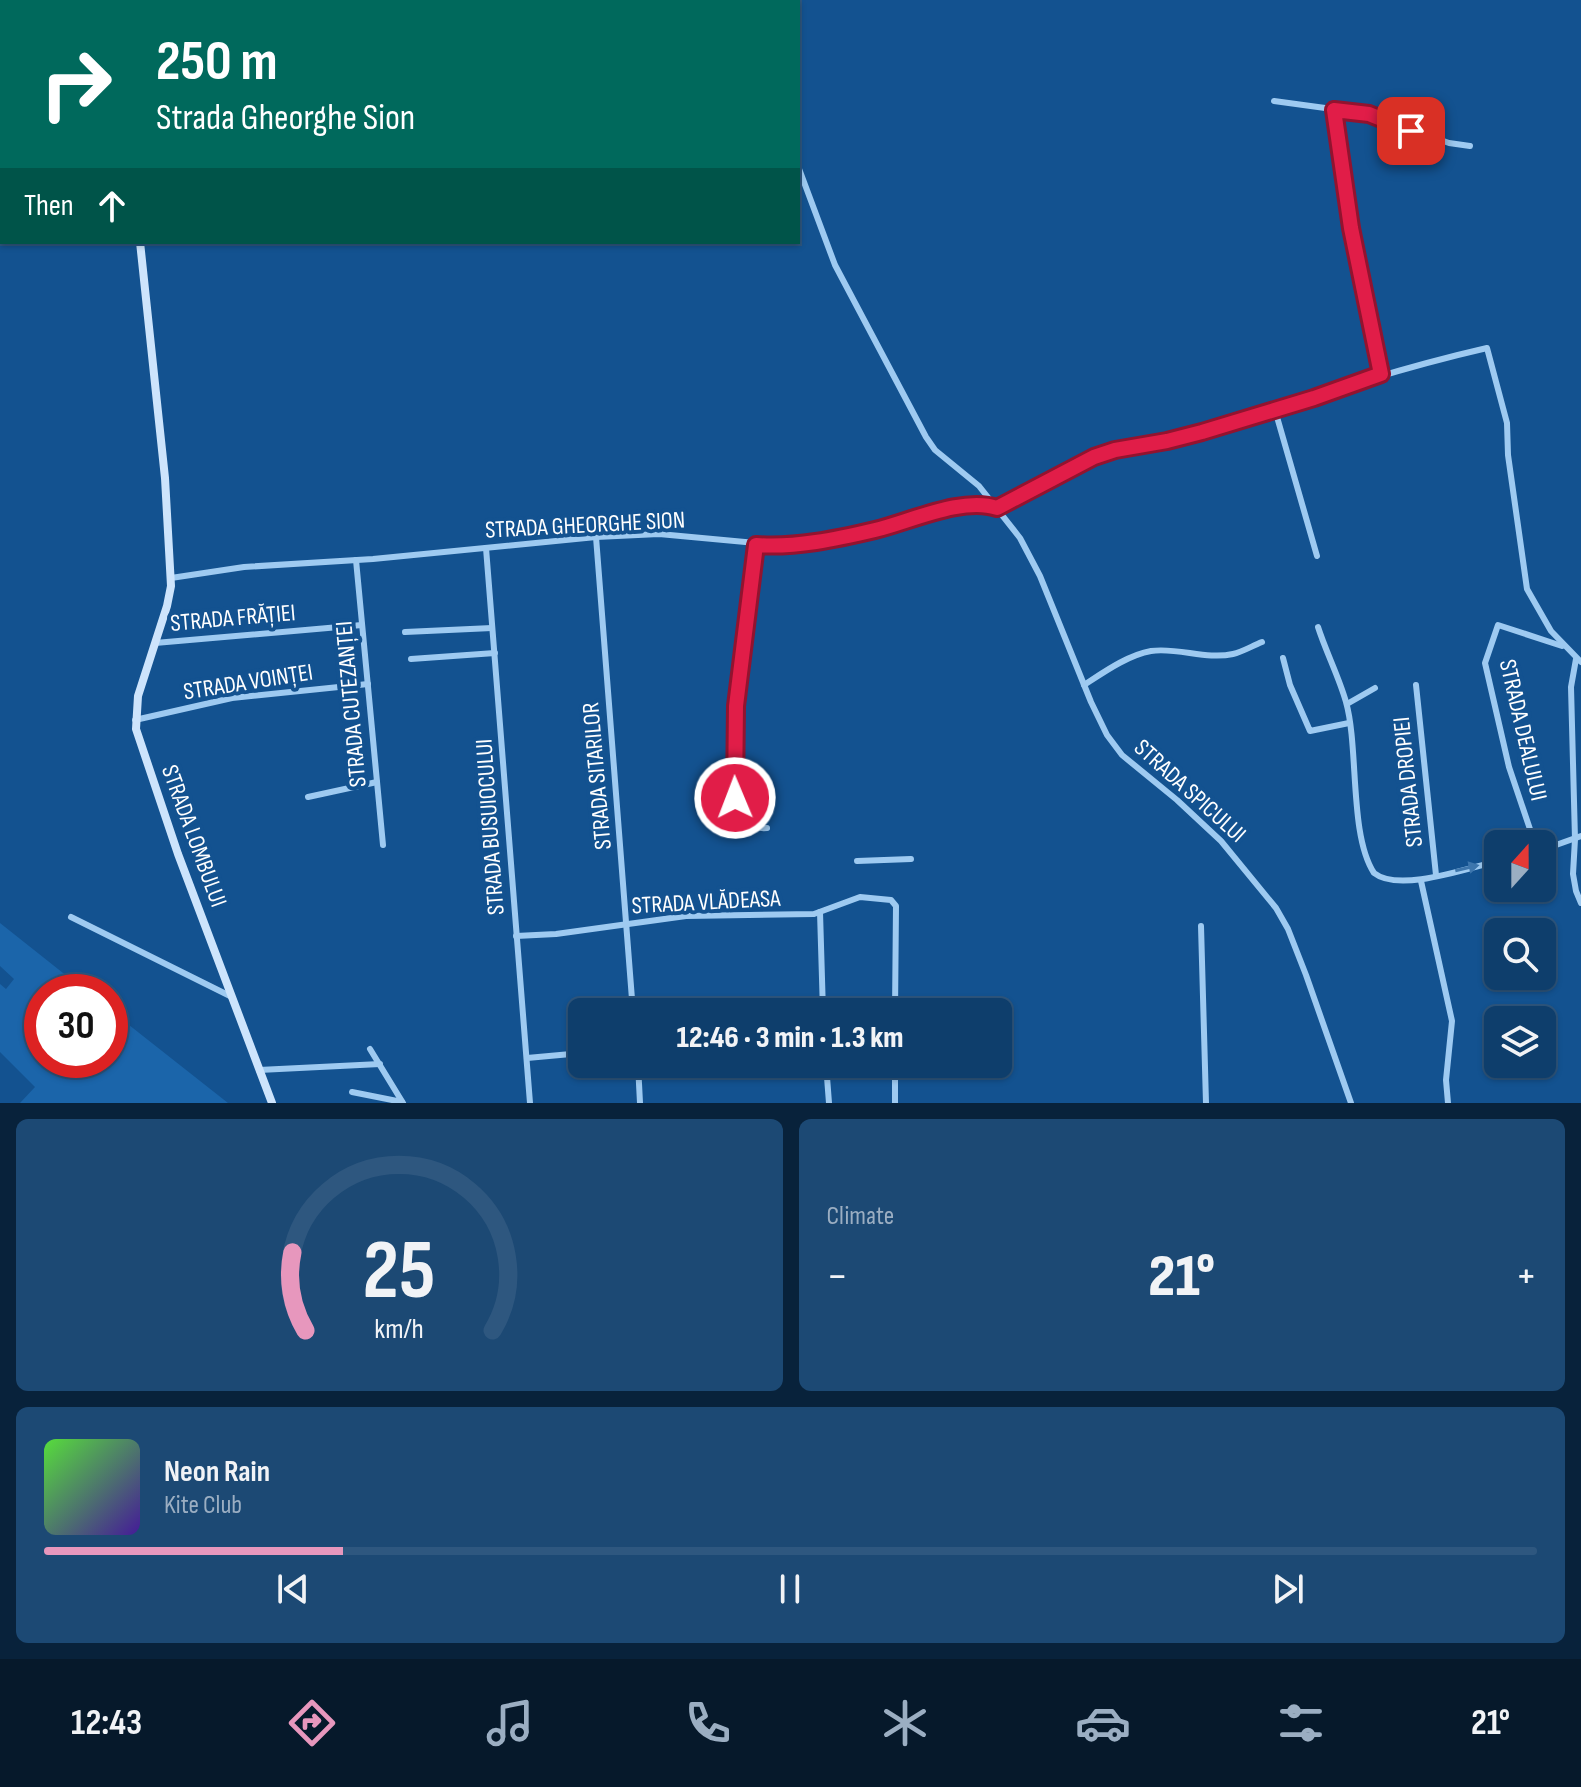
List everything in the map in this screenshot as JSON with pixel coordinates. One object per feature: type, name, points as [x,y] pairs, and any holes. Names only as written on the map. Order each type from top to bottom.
[{"type":"street","points":[[1274,101],[1369,114],[1438,140],[1470,146]]},
{"type":"street","points":[[1334,110],[1351,228],[1381,374]]},
{"type":"street","name":"STRADA SPICULUI","points":[[800,171],[835,265],[926,437],[935,450],[979,486],[1029,553],[1107,735],[1122,755],[1221,841],[1276,908],[1302,964],[1351,1103]]},
{"type":"street","name":"STRADA LOMBULUI","points":[[140,244],[165,478],[171,578],[170,595],[138,696],[135,720],[178,854],[272,1103]]},
{"type":"street","points":[[997,508],[1094,457],[1123,448],[1179,438],[1381,374],[1487,348],[1507,423],[1508,455],[1527,589],[1551,631],[1579,661],[1571,687],[1578,838],[1573,882],[1581,903]]},
{"type":"street","points":[[1275,410],[1317,556]]},
{"type":"street","name":"STRADA GHEORGHE SION","points":[[171,578],[244,567],[356,560],[596,537],[659,534],[787,546],[873,531],[952,509],[979,505],[997,508]]},
{"type":"street","name":"STRADA SITARILOR","points":[[596,537],[632,998]]},
{"type":"street","points":[[756,545],[736,706],[735,798],[738,815],[744,821],[752,826],[767,828]]},
{"type":"street","name":"STRADA BUSUIOCULUI","points":[[486,548],[530,1103]]},
{"type":"street","name":"STRADA CUTEZANȚEI","points":[[356,560],[383,845]]},
{"type":"street","name":"STRADA FRĂȚIEI","points":[[155,643],[362,625]]},
{"type":"street","name":"STRADA DEALULUI","points":[[1530,830],[1509,767],[1485,657],[1498,625],[1564,647]]},
{"type":"street","points":[[1318,627],[1347,704],[1364,844],[1371,868],[1378,876],[1391,880],[1421,881],[1484,864]]},
{"type":"street","points":[[405,632],[492,628]]},
{"type":"street","points":[[1084,685],[1146,652],[1233,654],[1262,642]]},
{"type":"street","points":[[411,659],[495,653]]},
{"type":"street","points":[[1283,658],[1290,685],[1310,731],[1349,723]]},
{"type":"street","name":"STRADA VOINȚEI","points":[[135,720],[232,698],[368,684]]},
{"type":"street","name":"STRADA DROPIEI","points":[[1416,685],[1436,875]]},
{"type":"street","points":[[1347,704],[1375,688]]},
{"type":"street","points":[[308,797],[377,782]]},
{"type":"street","points":[[1556,845],[1578,838]]},
{"type":"street","points":[[857,861],[911,859]]},
{"type":"street","points":[[1421,881],[1452,1021],[1446,1080],[1448,1103]]},
{"type":"street","name":"STRADA VLĂDEASA","points":[[516,936],[556,934],[686,916],[803,915],[820,912],[854,897],[868,897],[894,902],[895,998]]},
{"type":"street","points":[[820,912],[823,998]]},
{"type":"street","points":[[71,917],[232,997]]},
{"type":"street","points":[[1201,926],[1206,1103]]},
{"type":"street","points":[[370,1049],[403,1103]]},
{"type":"street","points":[[527,1058],[568,1054]]},
{"type":"street","points":[[259,1070],[380,1064]]},
{"type":"street","points":[[639,1078],[640,1103]]},
{"type":"street","points":[[827,1078],[829,1103]]},
{"type":"street","points":[[895,1078],[895,1103]]},
{"type":"street","points":[[352,1092],[403,1103]]},
{"type":"shaded area","points":[[0,923],[64,974],[24,974],[24,1076],[0,1052],[0,984],[6,989],[14,979],[0,966]]},
{"type":"shaded area","points":[[128,1024],[228,1103],[20,1103],[35,1087],[26,1078],[128,1078]]},
{"type":"route","points":[[735,798],[736,706],[756,545],[787,546],[873,531],[952,509],[979,505],[997,508],[1094,457],[1202,432],[1381,374],[1351,228],[1334,110],[1347,109],[1369,114],[1411,131]]}]
